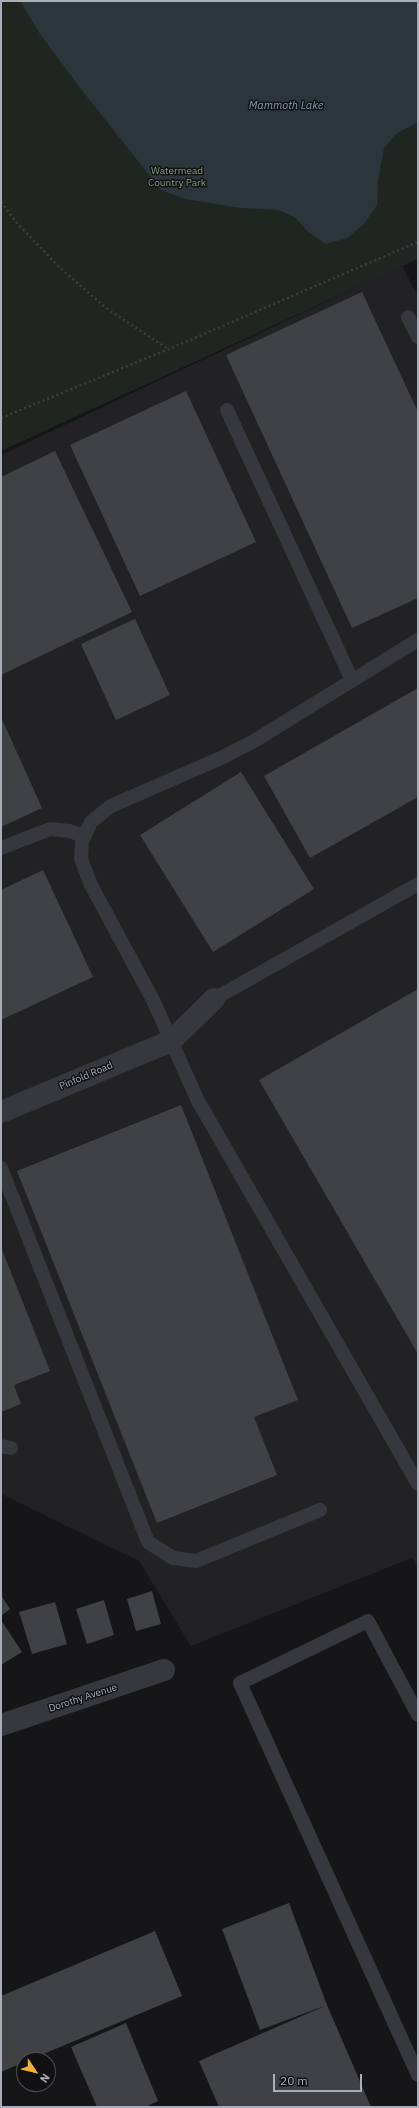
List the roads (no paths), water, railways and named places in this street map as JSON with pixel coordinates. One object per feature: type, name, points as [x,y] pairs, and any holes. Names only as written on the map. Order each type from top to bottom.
[{"type":"street","name":"Pinfold Road","points":[[1,1112],[171,1041],[214,999]]},
{"type":"street","name":"Dorothy Avenue","points":[[1,1725],[164,1670]]},
{"type":"lane","points":[[408,317],[418,337]]},
{"type":"lane","points":[[227,410],[352,680]]},
{"type":"lane","points":[[418,640],[254,741],[221,758],[111,806],[92,822],[82,841],[81,859],[91,885],[153,1000],[197,1099],[418,1484]]},
{"type":"lane","points":[[1,848],[50,829],[68,831],[85,836]]},
{"type":"lane","points":[[214,999],[418,884]]},
{"type":"lane","points":[[1,1168],[148,1542],[173,1558],[196,1561],[320,1510]]},
{"type":"lane","points":[[418,1715],[368,1620],[240,1683],[418,2075]]},
{"type":"water","name":"Mammoth Lake","points":[[20,1],[418,1],[418,122],[396,134],[384,148],[378,181],[377,205],[364,224],[347,238],[326,244],[308,232],[295,217],[278,210],[241,208],[185,199],[161,190],[81,89],[40,34]]},
{"type":"park label","name":"Watermead Country Park","points":[[177,176]]}]
